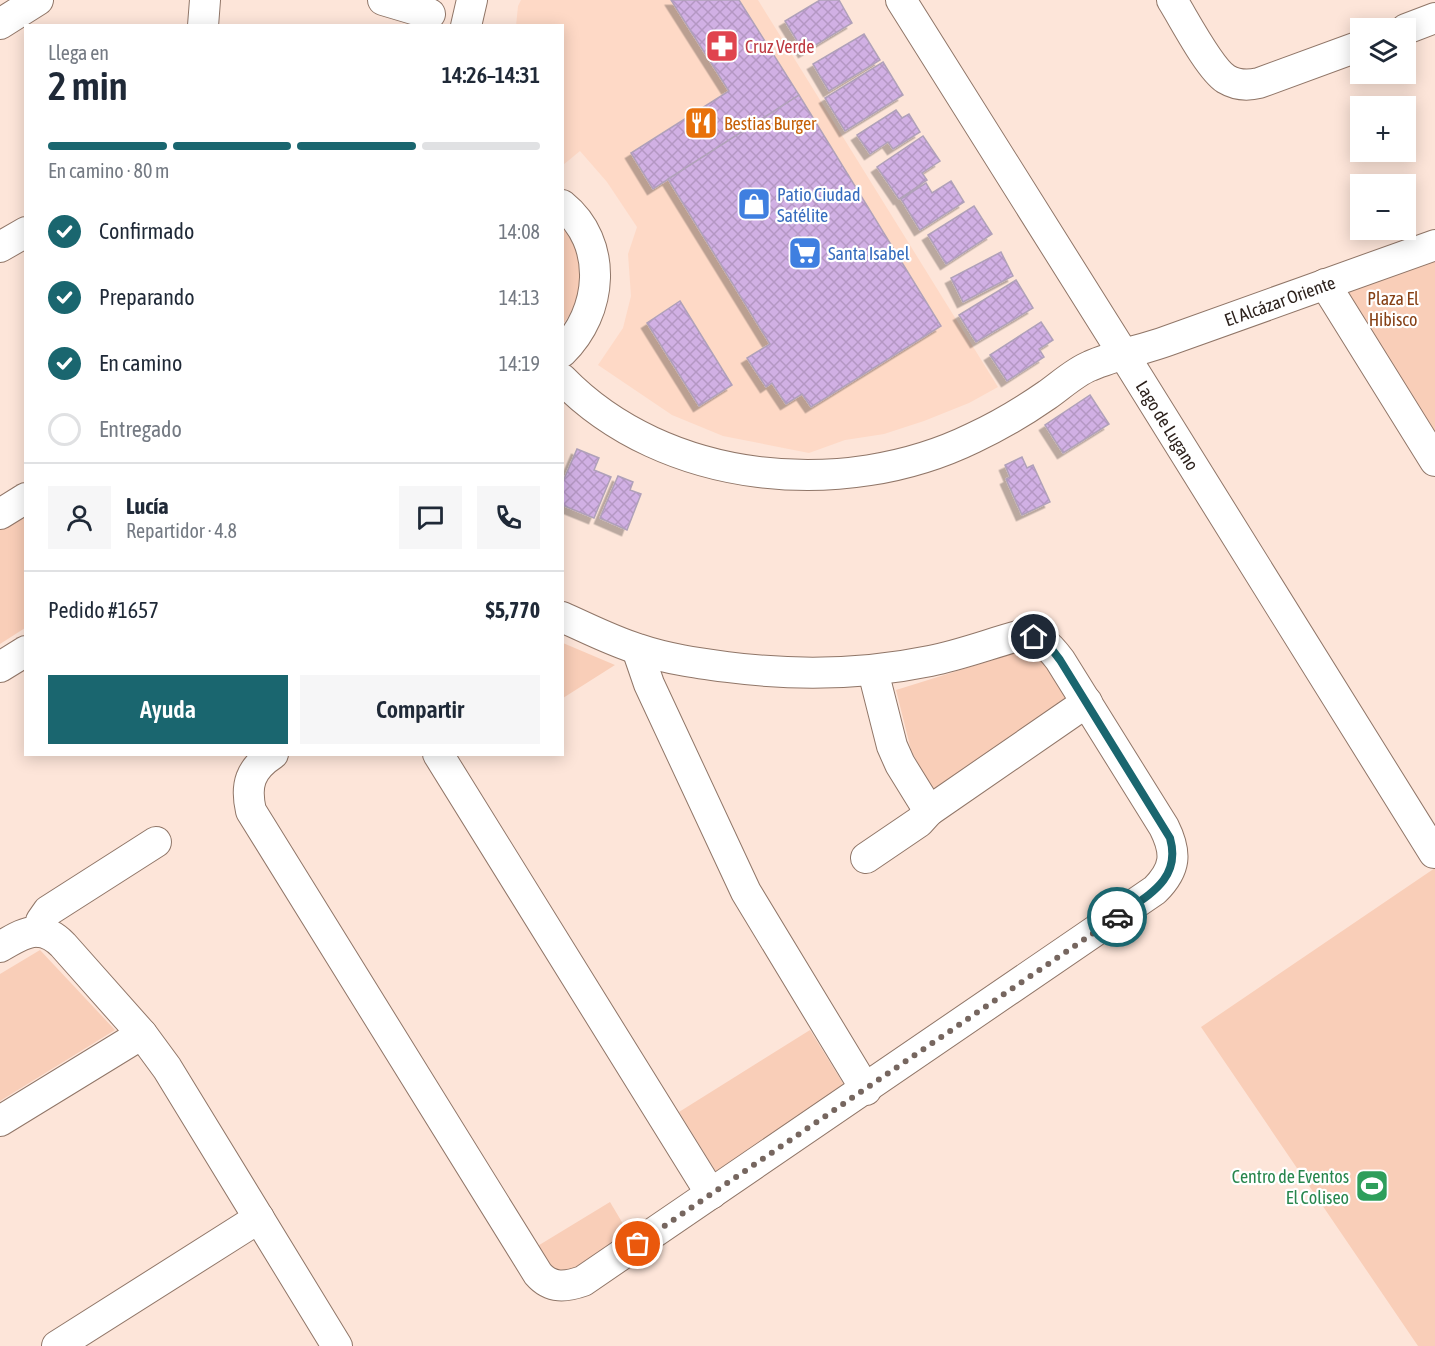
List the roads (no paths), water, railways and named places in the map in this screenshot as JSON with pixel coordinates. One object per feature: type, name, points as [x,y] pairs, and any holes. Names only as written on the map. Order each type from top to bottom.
[{"type":"street","points":[[0,24],[38,0]]},
{"type":"street","points":[[203,24],[205,0]]},
{"type":"street","points":[[383,0],[431,13]]},
{"type":"street","points":[[466,24],[472,0]]},
{"type":"street","name":"Lago de Lugano","points":[[901,0],[1434,853]]},
{"type":"street","points":[[1172,0],[1218,72],[1234,83],[1251,85],[1259,83],[1350,50]]},
{"type":"street","points":[[1416,26],[1435,20]]},
{"type":"street","points":[[564,207],[578,221],[587,236],[596,271],[595,289],[585,323],[576,338],[564,350]]},
{"type":"street","points":[[0,247],[24,233]]},
{"type":"street","name":"El Alcázar Oriente","points":[[564,381],[597,409],[634,432],[695,458],[761,474],[791,476],[858,472],[891,466],[946,450],[1003,422],[1088,366],[1164,343],[1435,245]]},
{"type":"street","points":[[1325,284],[1435,461]]},
{"type":"street","points":[[0,514],[24,499]]},
{"type":"street","points":[[270,756],[260,763],[252,777],[248,796],[251,811],[538,1274],[544,1281],[557,1286],[567,1286],[583,1281],[866,1090],[1155,890],[1169,873],[1173,861],[1170,838],[1060,660],[1042,640],[1018,636],[933,660],[840,674],[757,672],[690,662],[637,649],[564,618]]},
{"type":"street","points":[[637,649],[649,684],[746,892],[866,1090]]},
{"type":"street","points":[[0,667],[24,652]]},
{"type":"street","points":[[873,670],[892,746],[900,764],[929,811]]},
{"type":"street","points":[[866,858],[919,822],[929,811],[1087,702]]},
{"type":"street","points":[[439,756],[711,1194]]},
{"type":"street","points":[[40,932],[41,921],[48,911],[156,842]]},
{"type":"street","points":[[0,947],[20,935],[40,932],[52,935],[142,1034],[168,1068],[337,1346]]},
{"type":"street","points":[[0,1121],[142,1034]]},
{"type":"street","points":[[57,1346],[259,1218]]},
{"type":"place","name":"Cruz Verde","points":[[722,46]]},
{"type":"place","name":"Bestias Burger","points":[[701,123]]},
{"type":"place","name":"Patio Ciudad Satélite","points":[[754,204]]},
{"type":"place","name":"Santa Isabel","points":[[805,253]]},
{"type":"place","name":"Centro de Eventos El Coliseo","points":[[1372,1186]]},
{"type":"park label","name":"Plaza El Hibisco","points":[[1393,308]]}]
